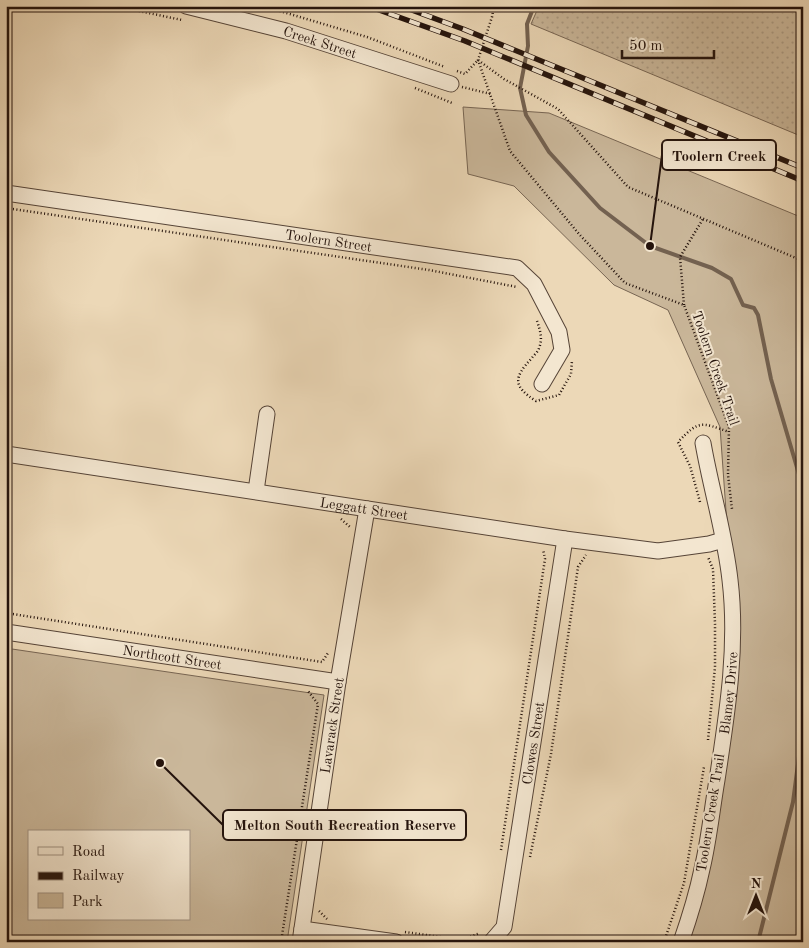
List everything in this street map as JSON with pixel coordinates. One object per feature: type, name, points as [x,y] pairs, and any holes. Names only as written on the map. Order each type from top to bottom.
[{"type":"street","name":"Creek Street","points":[[186,6],[286,31],[453,77]]},
{"type":"street","name":"Toolern Street","points":[[6,193],[517,268],[534,284],[560,332],[562,350],[542,384]]},
{"type":"street","points":[[256,491],[267,414]]},
{"type":"street","name":"Blamey Drive","points":[[680,942],[702,870],[724,733],[731,672],[730,581],[716,542],[717,506],[707,468],[703,443]]},
{"type":"street","name":"Leggatt Street","points":[[6,454],[565,539],[658,551],[716,542]]},
{"type":"street","name":"Lavarack Street","points":[[301,935],[338,682],[367,509]]},
{"type":"street","name":"Clowes Street","points":[[488,936],[504,927],[565,539]]},
{"type":"street","name":"Northcott Street","points":[[6,632],[338,682]]},
{"type":"street","points":[[301,935],[400,937]]},
{"type":"path","points":[[115,6],[189,22]]},
{"type":"path","points":[[263,6],[367,37],[447,67]]},
{"type":"path","points":[[453,77],[465,74],[478,60],[494,6]]},
{"type":"path","points":[[478,60],[504,79],[558,108],[628,187],[803,262]]},
{"type":"path","name":"Toolern Creek Trail","points":[[478,60],[510,151],[579,234],[625,283],[684,305],[729,427],[728,475],[733,514]]},
{"type":"path","points":[[453,77],[491,94]]},
{"type":"path","points":[[408,85],[452,103]]},
{"type":"path","points":[[6,208],[429,270],[518,287]]},
{"type":"path","points":[[684,305],[680,258],[704,219]]},
{"type":"path","points":[[536,318],[541,334],[539,349],[519,372],[518,385],[525,394],[536,402],[559,396],[571,374],[572,358]]},
{"type":"path","points":[[333,518],[342,519],[350,527],[348,537]]},
{"type":"path","points":[[708,744],[715,668],[715,624],[713,569],[708,559],[716,542]]},
{"type":"path","points":[[501,851],[545,560],[542,548]]},
{"type":"path","points":[[530,860],[552,754],[578,567],[586,555]]},
{"type":"path","points":[[6,613],[322,662],[331,648]]},
{"type":"path","points":[[281,942],[318,704],[306,689]]},
{"type":"path","points":[[664,942],[684,884],[705,763]]},
{"type":"path","points":[[319,911],[328,920]]},
{"type":"path","points":[[400,937],[462,940],[477,936],[488,936]]},
{"type":"green space","points":[[539,6],[803,6],[803,137],[531,24]]},
{"type":"green space","points":[[463,107],[549,113],[803,218],[803,942],[687,942],[739,610],[726,511],[720,427],[668,310],[614,285],[514,186],[468,174]]},
{"type":"green space","points":[[12,649],[324,695],[287,942],[6,942],[6,689]]},
{"type":"waterway","points":[[534,6],[527,24],[528,46],[520,88],[526,115],[549,152],[600,208],[650,246],[712,268],[731,279],[743,305],[754,308],[758,315],[771,379],[803,488]]},
{"type":"waterway","points":[[758,942],[793,802],[803,726]]},
{"type":"railway","points":[[368,6],[465,41],[803,181]]},
{"type":"railway","points":[[401,6],[463,29],[803,168]]},
{"type":"place","name":"Toolern Creek","points":[[650,246]]},
{"type":"place","name":"Melton South Recreation Reserve","points":[[160,763]]}]
